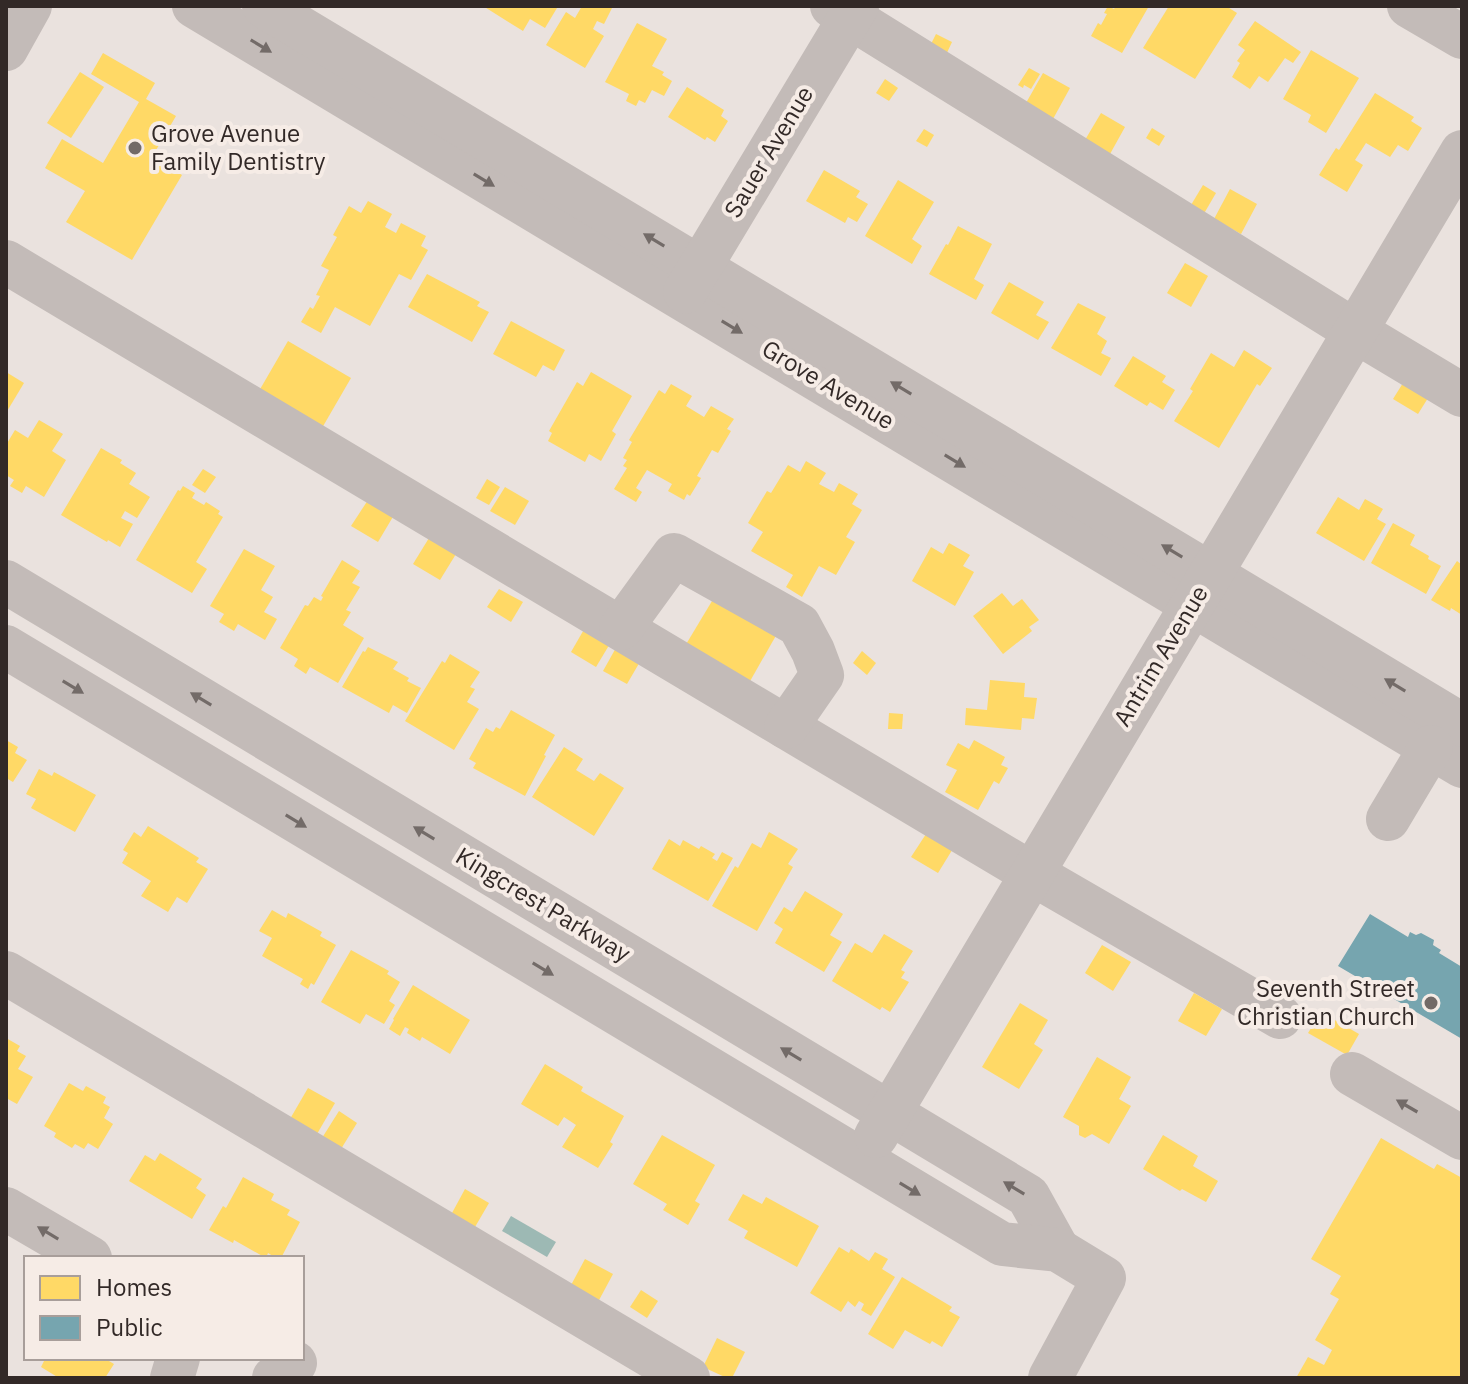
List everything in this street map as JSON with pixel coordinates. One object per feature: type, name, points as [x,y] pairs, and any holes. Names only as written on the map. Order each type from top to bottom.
[{"type":"street","points":[[6,49],[30,6]]},
{"type":"street","name":"Grove Avenue","points":[[194,6],[690,282],[1201,588],[1452,746]]},
{"type":"street","name":"Grove Avenue","points":[[264,6],[690,282]]},
{"type":"street","points":[[1409,6],[1462,37]]},
{"type":"street","points":[[847,9],[1355,331],[1462,395]]},
{"type":"street","name":"Sauer Avenue","points":[[690,282],[847,9]]},
{"type":"street","name":"Antrim Avenue","points":[[862,1160],[1462,152]]},
{"type":"street","points":[[6,262],[1031,873],[1280,1017]]},
{"type":"street","points":[[621,628],[674,555],[799,625],[822,675],[786,727]]},
{"type":"street","name":"Kingcrest Parkway","points":[[6,582],[1028,1196],[1058,1250]]},
{"type":"street","name":"Kingcrest Parkway","points":[[6,647],[1002,1244],[1058,1250],[1104,1278],[1050,1378]]},
{"type":"street","points":[[116,713],[145,665]]},
{"type":"street","points":[[1388,819],[1452,746]]},
{"type":"street","points":[[484,934],[512,886]]},
{"type":"street","points":[[6,973],[688,1378]]},
{"type":"street","points":[[1352,1074],[1462,1138]]},
{"type":"street","points":[[6,1209],[87,1256]]},
{"type":"water","points":[[511,1216],[556,1242],[547,1257],[502,1231]]},
{"type":"building: Homes","points":[[483,6],[557,8],[545,28],[530,19],[523,31]]},
{"type":"building: Homes","points":[[582,6],[613,6],[604,24],[597,21],[593,29],[604,36],[585,68],[546,45],[566,12],[575,18]]},
{"type":"building: Homes","points":[[1108,6],[1114,9],[1116,6],[1149,6],[1122,53],[1091,36],[1098,23],[1101,25]]},
{"type":"building: Homes","points":[[1169,6],[1226,6],[1237,13],[1195,79],[1143,48]]},
{"type":"building: Homes","points":[[1255,21],[1301,52],[1293,63],[1285,58],[1268,82],[1259,76],[1250,89],[1232,77],[1240,63],[1237,61],[1245,50],[1238,45]]},
{"type":"building: Homes","points":[[637,23],[667,39],[652,66],[672,81],[664,96],[652,90],[645,103],[639,100],[636,106],[626,101],[629,94],[605,82]]},
{"type":"building: Homes","points":[[936,34],[952,42],[945,57],[929,48]]},
{"type":"building: Homes","points":[[1311,50],[1359,78],[1326,133],[1308,122],[1311,115],[1283,99]]},
{"type":"building: Homes","name":"Grove Avenue Family Dentistry","points":[[103,53],[155,83],[146,99],[176,116],[152,157],[182,175],[132,260],[66,222],[85,191],[45,168],[62,139],[103,163],[139,102],[91,74]]},
{"type":"building: Homes","points":[[1029,68],[1040,74],[1031,89],[1018,85]]},
{"type":"building: Homes","points":[[80,72],[104,87],[71,138],[47,123]]},
{"type":"building: Homes","points":[[1043,73],[1070,88],[1053,119],[1026,103]]},
{"type":"building: Homes","points":[[885,79],[898,88],[889,101],[876,93]]},
{"type":"building: Homes","points":[[687,87],[724,110],[721,116],[728,121],[715,142],[707,137],[705,140],[668,117]]},
{"type":"building: Homes","points":[[1375,93],[1414,117],[1411,121],[1422,128],[1408,151],[1398,145],[1390,157],[1366,143],[1355,160],[1363,165],[1347,192],[1319,175],[1336,148],[1339,150]]},
{"type":"building: Homes","points":[[1101,113],[1125,127],[1110,154],[1085,140]]},
{"type":"building: Homes","points":[[1152,128],[1165,136],[1159,146],[1146,138]]},
{"type":"building: Homes","points":[[924,129],[934,135],[927,147],[916,141]]},
{"type":"building: Homes","points":[[824,170],[860,191],[856,197],[868,204],[857,222],[848,217],[845,223],[806,201]]},
{"type":"building: Homes","points":[[898,180],[934,202],[912,239],[922,246],[912,264],[865,236]]},
{"type":"building: Homes","points":[[1203,185],[1216,193],[1202,217],[1188,210]]},
{"type":"building: Homes","points":[[1230,189],[1257,204],[1241,234],[1214,219]]},
{"type":"building: Homes","points":[[368,201],[392,214],[385,227],[396,233],[401,223],[426,236],[421,246],[428,250],[411,280],[399,274],[370,326],[335,307],[321,333],[301,322],[320,296],[316,295],[329,270],[321,266],[349,206],[361,213]]},
{"type":"building: Homes","points":[[958,226],[992,244],[974,279],[984,285],[976,300],[929,274]]},
{"type":"building: Homes","points":[[1185,263],[1208,276],[1191,307],[1167,293]]},
{"type":"building: Homes","points":[[427,274],[480,302],[477,306],[489,312],[472,342],[408,307]]},
{"type":"building: Homes","points":[[1009,282],[1044,302],[1036,315],[1049,322],[1038,340],[991,313]]},
{"type":"building: Homes","points":[[1078,303],[1106,317],[1097,334],[1107,341],[1101,353],[1111,358],[1101,376],[1051,348]]},
{"type":"building: Homes","points":[[511,321],[565,350],[554,371],[543,365],[536,377],[493,354]]},
{"type":"building: Homes","points":[[288,341],[351,378],[322,428],[259,391]]},
{"type":"building: Homes","points":[[1244,350],[1272,368],[1260,386],[1257,384],[1219,448],[1174,421],[1211,353],[1234,367]]},
{"type":"building: Homes","points":[[1133,356],[1166,376],[1162,382],[1175,390],[1163,410],[1150,402],[1147,406],[1114,386]]},
{"type":"building: Homes","points":[[6,372],[24,383],[6,413]]},
{"type":"building: Homes","points":[[591,372],[632,396],[612,431],[616,434],[601,461],[589,454],[585,462],[548,441],[552,433],[549,431],[577,382],[583,386]]},
{"type":"building: Homes","points":[[1408,375],[1433,390],[1418,414],[1393,399]]},
{"type":"building: Homes","points":[[671,384],[692,396],[686,406],[704,417],[711,406],[734,419],[727,429],[731,431],[718,453],[712,450],[690,496],[687,494],[684,500],[668,491],[672,484],[647,470],[636,488],[642,492],[636,502],[614,489],[627,468],[623,466],[627,460],[623,458],[632,442],[629,440],[659,390],[665,394]]},
{"type":"building: Homes","points":[[39,420],[63,434],[52,451],[66,460],[44,497],[26,486],[22,493],[10,486],[14,480],[6,475],[6,445],[15,430],[28,438]]},
{"type":"building: Homes","points":[[101,448],[122,460],[120,463],[136,473],[129,484],[150,497],[137,518],[125,511],[121,518],[133,524],[120,547],[61,515]]},
{"type":"building: Homes","points":[[806,461],[826,473],[819,484],[834,492],[839,483],[858,494],[852,504],[862,510],[846,537],[855,542],[836,575],[819,566],[802,597],[786,587],[793,575],[751,551],[763,532],[748,523],[767,491],[771,493],[788,465],[800,472]]},
{"type":"building: Homes","points":[[203,469],[216,477],[205,493],[192,485]]},
{"type":"building: Homes","points":[[487,479],[500,487],[489,505],[476,498]]},
{"type":"building: Homes","points":[[183,486],[195,493],[192,498],[204,505],[206,502],[220,511],[218,514],[223,517],[196,562],[207,569],[192,593],[136,560]]},
{"type":"building: Homes","points":[[505,487],[529,501],[515,525],[490,511]]},
{"type":"building: Homes","points":[[1338,497],[1359,510],[1365,499],[1383,509],[1377,519],[1386,524],[1364,561],[1316,533]]},
{"type":"building: Homes","points":[[368,500],[394,515],[378,542],[351,526]]},
{"type":"building: Homes","points":[[1393,523],[1415,535],[1410,545],[1441,566],[1426,594],[1371,563]]},
{"type":"building: Homes","points":[[429,538],[456,554],[440,580],[413,564]]},
{"type":"building: Homes","points":[[949,543],[970,555],[963,566],[974,572],[955,606],[912,581],[931,547],[943,554]]},
{"type":"building: Homes","points":[[244,549],[275,566],[261,590],[273,597],[264,612],[277,619],[265,640],[238,624],[234,631],[219,622],[224,614],[210,606]]},
{"type":"building: Homes","points":[[342,560],[360,571],[352,583],[360,587],[346,610],[351,612],[343,625],[364,638],[338,683],[310,667],[306,674],[294,666],[298,659],[280,648],[305,605],[308,606],[314,597],[321,601]]},
{"type":"building: Homes","points":[[1457,561],[1462,565],[1462,615],[1431,600]]},
{"type":"building: Homes","points":[[499,589],[523,602],[511,622],[487,607]]},
{"type":"building: Homes","points":[[1002,593],[1013,606],[1022,599],[1039,620],[1029,627],[1032,631],[1003,654],[973,616]]},
{"type":"building: Homes","points":[[715,596],[778,632],[749,683],[685,646]]},
{"type":"building: Homes","points":[[586,626],[611,642],[596,667],[571,652]]},
{"type":"building: Homes","points":[[617,646],[641,660],[627,684],[603,671]]},
{"type":"building: Homes","points":[[368,647],[398,662],[393,669],[421,688],[407,713],[393,705],[389,713],[342,687]]},
{"type":"building: Homes","points":[[862,651],[876,663],[867,675],[853,663]]},
{"type":"building: Homes","points":[[450,654],[480,672],[470,687],[475,689],[467,702],[479,709],[454,750],[405,721],[442,661],[445,663]]},
{"type":"building: Homes","points":[[990,680],[1025,683],[1024,697],[1037,698],[1034,719],[1022,718],[1021,730],[965,725],[966,708],[987,710]]},
{"type":"building: Homes","points":[[511,710],[555,735],[525,796],[473,768],[476,763],[469,759],[486,728],[493,732],[496,727],[500,729]]},
{"type":"building: Homes","points":[[889,713],[903,714],[902,729],[888,729]]},
{"type":"building: Homes","points":[[6,740],[18,747],[15,753],[27,760],[13,782],[6,778]]},
{"type":"building: Homes","points":[[974,740],[1005,757],[1001,765],[1008,768],[999,784],[994,781],[978,810],[945,792],[957,770],[946,765],[958,743],[969,749]]},
{"type":"building: Homes","points":[[564,747],[583,759],[576,770],[594,781],[600,773],[624,788],[594,836],[532,797]]},
{"type":"building: Homes","points":[[39,769],[52,776],[54,772],[96,795],[75,832],[31,808],[36,799],[26,794]]},
{"type":"building: Homes","points":[[148,826],[199,858],[196,862],[208,869],[187,903],[177,897],[168,912],[141,896],[151,881],[122,863],[128,853],[123,850],[134,832],[141,837]]},
{"type":"building: Homes","points":[[928,831],[954,847],[938,873],[911,857]]},
{"type":"building: Homes","points":[[769,832],[798,849],[788,864],[793,867],[757,931],[712,906],[752,843],[761,848]]},
{"type":"building: Homes","points":[[669,839],[680,846],[683,840],[699,849],[701,846],[715,854],[712,858],[717,861],[722,852],[733,858],[708,901],[652,869]]},
{"type":"building: Homes","points":[[805,891],[843,914],[830,935],[842,942],[824,972],[775,943],[783,929],[774,923],[784,907],[792,912]]},
{"type":"building: Homes","points":[[272,910],[286,918],[288,913],[322,932],[320,936],[336,945],[314,985],[311,983],[308,989],[300,984],[303,979],[262,956],[272,938],[259,931]]},
{"type":"building: Homes","points":[[884,934],[913,951],[901,970],[905,972],[901,978],[909,982],[890,1012],[882,1007],[880,1010],[832,981],[855,943],[872,953]]},
{"type":"building: Homes","points":[[1102,945],[1131,962],[1113,991],[1085,973]]},
{"type":"building: Homes","points":[[351,950],[389,971],[387,974],[400,982],[389,1001],[395,1005],[384,1024],[366,1014],[360,1024],[321,1002]]},
{"type":"building: Homes","points":[[413,985],[470,1020],[450,1054],[422,1037],[420,1041],[407,1033],[409,1029],[405,1027],[400,1036],[389,1029]]},
{"type":"building: Homes","points":[[1194,993],[1222,1009],[1206,1036],[1178,1021]]},
{"type":"building: Homes","points":[[1020,1003],[1048,1020],[1034,1044],[1043,1050],[1019,1089],[982,1067]]},
{"type":"building: Homes","points":[[1321,1012],[1359,1034],[1347,1055],[1308,1033]]},
{"type":"building: Homes","points":[[6,1038],[20,1046],[17,1051],[26,1056],[18,1069],[33,1077],[17,1104],[6,1098]]},
{"type":"building: Homes","points":[[1097,1057],[1131,1077],[1119,1099],[1131,1106],[1109,1144],[1092,1134],[1085,1138],[1079,1135],[1079,1126],[1063,1117]]},
{"type":"building: Homes","points":[[545,1064],[583,1087],[581,1091],[624,1116],[610,1142],[613,1144],[598,1168],[562,1147],[576,1125],[564,1117],[558,1126],[521,1104]]},
{"type":"building: Homes","points":[[69,1083],[83,1091],[86,1086],[106,1097],[103,1103],[110,1107],[104,1118],[113,1124],[98,1149],[88,1143],[84,1149],[75,1144],[72,1148],[54,1137],[56,1133],[44,1126]]},
{"type":"building: Homes","points":[[308,1088],[335,1103],[317,1134],[290,1119]]},
{"type":"building: Homes","points":[[339,1111],[357,1123],[341,1149],[322,1138]]},
{"type":"building: Homes","points":[[662,1135],[715,1165],[695,1201],[700,1204],[688,1225],[663,1210],[667,1204],[633,1184]]},
{"type":"building: Homes","points":[[1163,1135],[1198,1156],[1193,1166],[1218,1181],[1206,1202],[1143,1169]]},
{"type":"building: Homes","points":[[1381,1138],[1434,1169],[1437,1164],[1462,1178],[1462,1378],[1296,1378],[1308,1357],[1324,1365],[1332,1350],[1315,1340],[1339,1299],[1330,1294],[1341,1276],[1311,1259]]},
{"type":"building: Homes","points":[[160,1153],[202,1179],[196,1188],[206,1195],[192,1219],[129,1181],[145,1155],[155,1161]]},
{"type":"building: Homes","points":[[243,1177],[274,1194],[271,1200],[290,1210],[287,1215],[300,1222],[282,1256],[268,1253],[262,1256],[209,1230],[223,1206],[226,1208]]},
{"type":"building: Homes","points":[[465,1189],[489,1203],[475,1227],[452,1213]]},
{"type":"building: Homes","points":[[743,1194],[762,1204],[766,1197],[819,1226],[797,1267],[744,1238],[748,1231],[728,1220]]},
{"type":"building: Homes","points":[[839,1247],[849,1253],[851,1249],[869,1261],[875,1252],[888,1259],[882,1269],[895,1277],[871,1316],[861,1310],[864,1304],[859,1301],[855,1307],[848,1301],[841,1312],[810,1293]]},
{"type":"building: Homes","points":[[585,1259],[613,1274],[598,1302],[570,1287]]},
{"type":"building: Homes","points":[[902,1277],[952,1307],[949,1311],[960,1317],[942,1347],[905,1330],[893,1349],[868,1334]]},
{"type":"building: Homes","points":[[641,1290],[658,1301],[647,1318],[630,1307]]},
{"type":"building: Homes","points":[[717,1338],[745,1352],[732,1378],[703,1367]]},
{"type":"building: Homes","points":[[107,1360],[114,1364],[105,1378],[59,1378],[41,1367],[44,1361]]},
{"type":"building: Public","name":"Seventh Street Christian Church","points":[[1370,914],[1408,937],[1410,932],[1416,935],[1421,933],[1434,940],[1433,945],[1441,950],[1439,953],[1462,967],[1462,1039],[1338,966]]},
{"type":"place","name":"Grove Avenue Family Dentistry","points":[[135,148]]},
{"type":"place","name":"Seventh Street Christian Church","points":[[1431,1003]]}]
